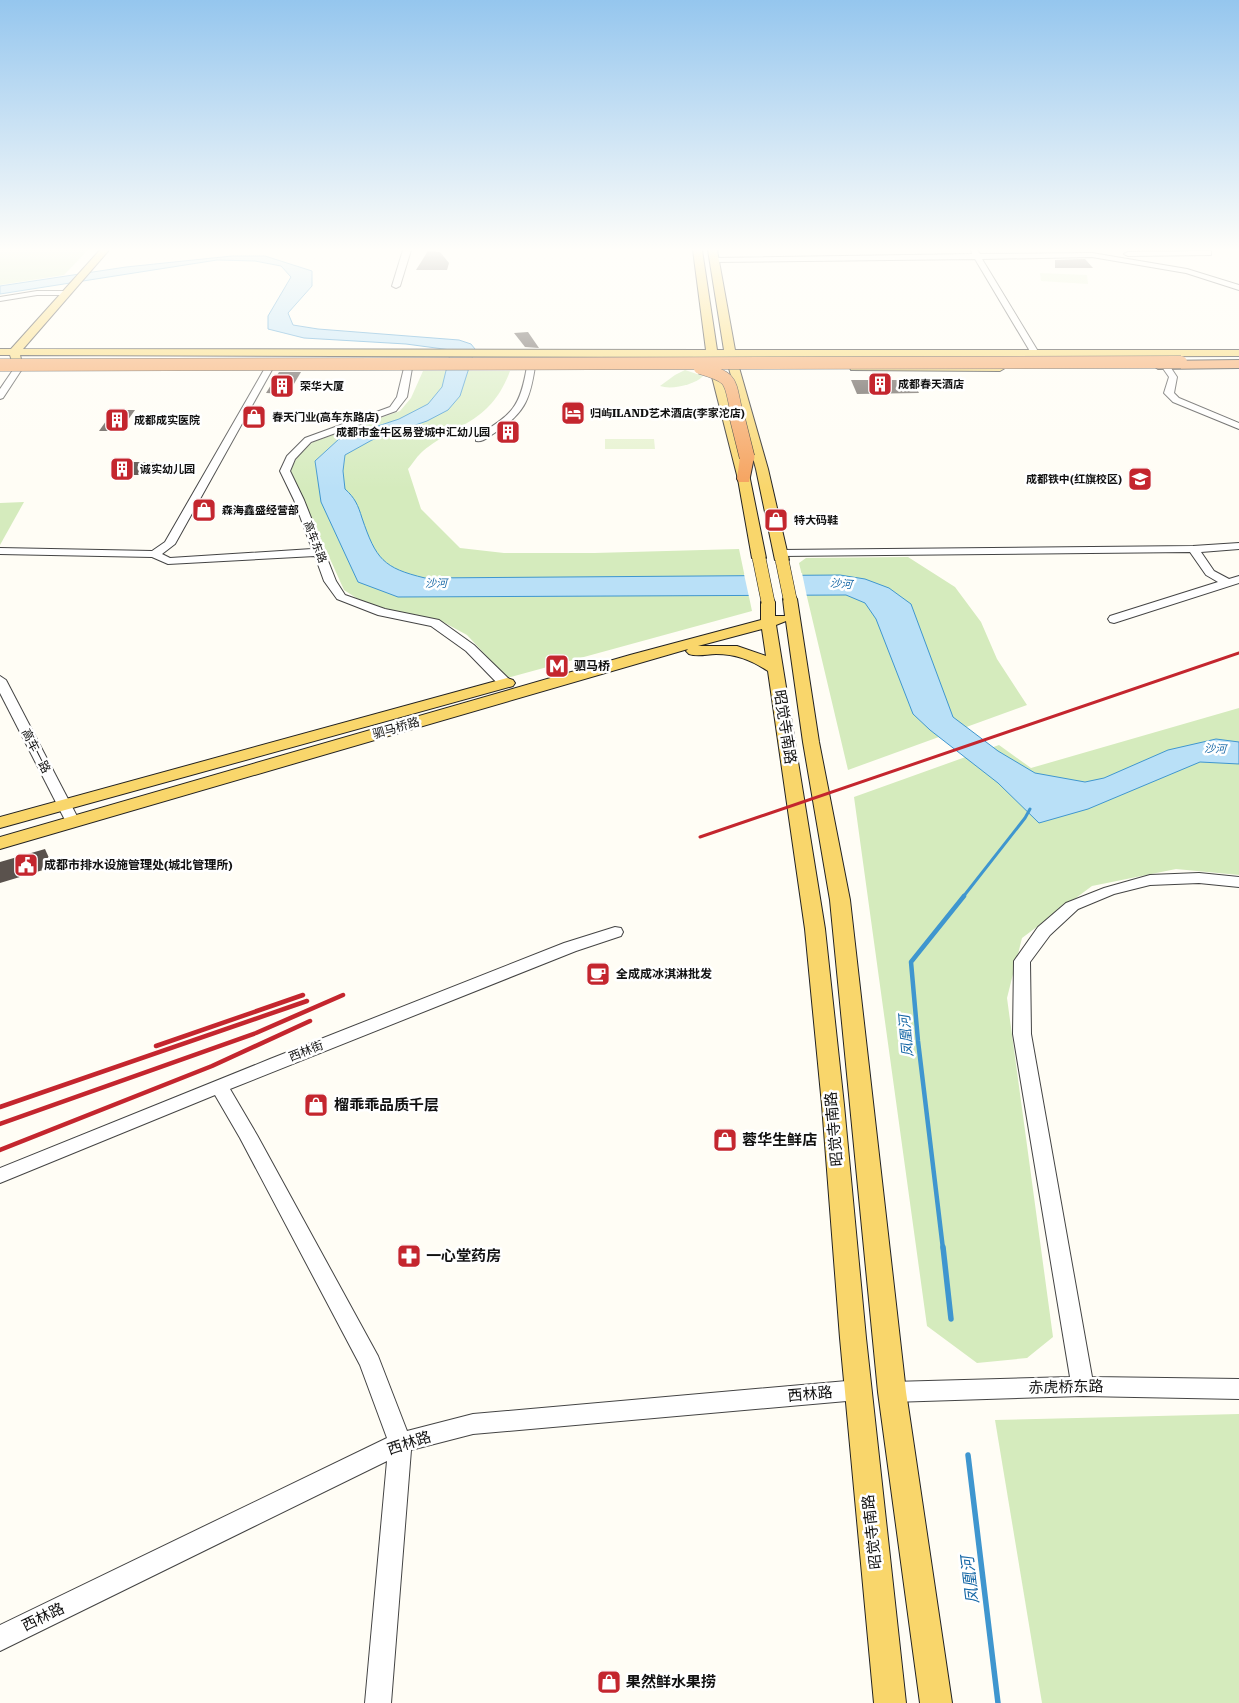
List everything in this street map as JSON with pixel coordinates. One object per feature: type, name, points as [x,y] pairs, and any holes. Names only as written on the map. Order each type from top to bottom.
[{"type":"highway","points":[[0,352],[128,354],[154,357]]},
{"type":"highway","points":[[0,357],[1239,354]]},
{"type":"highway","points":[[555,364],[687,367],[722,374],[729,381],[746,457],[744,479]]},
{"type":"highway","points":[[0,367],[76,365],[1239,364]]},
{"type":"highway","points":[[800,367],[1239,364]]},
{"type":"main road","points":[[14,352],[34,329]]},
{"type":"main road","name":"昭觉寺南路","points":[[709,329],[714,366],[744,479],[759,558],[779,609],[811,742],[840,900],[892,1392],[936,1703]]},
{"type":"main road","points":[[726,329],[733,366],[762,470],[782,557],[779,609]]},
{"type":"main road","points":[[0,352],[1239,354]]},
{"type":"main road","points":[[14,352],[18,369]]},
{"type":"main road","points":[[0,367],[18,369],[733,366],[911,369],[1166,367],[1239,364]]},
{"type":"main road","name":"昭觉寺南路","points":[[779,609],[776,669],[815,929],[858,1390],[890,1703]]},
{"type":"main road","name":"驷马桥路","points":[[0,823],[779,609]]},
{"type":"main road","name":"驷马桥路","points":[[0,843],[636,658],[779,609]]},
{"type":"main road","points":[[636,658],[728,649],[753,655],[776,669]]},
{"type":"street","points":[[1021,329],[1035,353]]},
{"type":"street","points":[[479,438],[514,416],[525,400],[531,366]]},
{"type":"street","points":[[1166,367],[1173,377],[1169,393],[1176,400],[1239,426]]},
{"type":"street","points":[[154,554],[169,544],[269,368]]},
{"type":"street","name":"高车东路","points":[[408,368],[402,397],[393,409],[308,440],[291,458],[285,471],[330,581],[341,597],[382,612],[435,623],[470,648],[505,683]]},
{"type":"street","points":[[0,396],[18,369]]},
{"type":"street","points":[[782,557],[1193,549],[1239,546]]},
{"type":"street","points":[[1193,549],[1210,573],[1234,581]]},
{"type":"street","points":[[0,551],[154,554],[168,561],[318,552]]},
{"type":"street","points":[[1114,619],[1234,581]]},
{"type":"street","name":"高车一路","points":[[0,680],[73,822]]},
{"type":"street","points":[[1083,1386],[1022,1034],[1022,961],[1044,931],[1072,906],[1109,890],[1150,880],[1199,878],[1239,882]]},
{"type":"street","name":"西林街","points":[[0,1176],[219,1086],[570,947],[615,932]]},
{"type":"street","points":[[219,1086],[248,1135],[370,1363],[400,1443],[378,1703]]},
{"type":"street","name":"赤虎桥东路","points":[[892,1392],[1083,1386],[1239,1389]]},
{"type":"street","name":"西林路","points":[[0,1638],[400,1443],[473,1424],[858,1390]]},
{"type":"green space","points":[[685,370],[703,376],[683,386],[660,386],[675,375]]},
{"type":"green space","points":[[423,371],[510,371],[494,401],[484,411],[423,451],[408,469],[421,509],[460,548],[504,553],[594,553],[739,549],[752,611],[507,678],[467,635],[443,622],[361,601],[344,590],[291,472],[292,467],[299,456],[313,442],[400,411],[411,398]]},
{"type":"green space","points":[[605,439],[654,439],[655,449],[605,449]]},
{"type":"green space","points":[[24,502],[0,545],[0,503]]},
{"type":"green space","points":[[908,557],[955,587],[981,622],[997,659],[1027,705],[848,770],[799,563],[806,558]]},
{"type":"green space","points":[[1239,708],[1239,875],[1176,869],[1092,886],[1022,938],[1007,998],[1053,1337],[1027,1358],[977,1363],[927,1326],[854,797],[999,745],[1031,768]]},
{"type":"green space","points":[[1239,1414],[1239,1703],[1042,1703],[995,1420]]},
{"type":"water","name":"沙河","points":[[270,329],[324,329],[459,340],[471,344],[475,349],[460,396],[448,410],[427,421],[372,440],[345,455],[343,471],[345,489],[356,502],[377,552],[383,560],[399,570],[425,578],[840,575],[865,579],[889,588],[911,604],[953,717],[998,751],[1035,773],[1085,782],[1104,778],[1168,750],[1216,739],[1239,742],[1239,764],[1200,762],[1088,809],[1039,823],[998,783],[930,730],[913,714],[876,619],[865,603],[846,595],[398,597],[358,582],[321,502],[315,461],[339,439],[399,419],[428,404],[442,387],[451,350],[406,344],[304,338]]},
{"type":"pier","points":[[802,573],[807,597],[749,597],[744,574]]},
{"type":"building","points":[[528,332],[539,348],[525,347],[514,333]]},
{"type":"building","name":"荣华大厦","points":[[279,372],[301,372],[288,394],[266,393]]},
{"type":"building","name":"成都春天酒店","points":[[851,380],[912,380],[919,393],[857,394]]},
{"type":"building","name":"成都成实医院","points":[[114,410],[135,410],[120,431],[99,431]]},
{"type":"building","name":"诚实幼儿园","points":[[120,462],[159,462],[151,475],[112,475]]},
{"type":"building","name":"成都市排水设施管理处(城北管理所)","points":[[45,849],[53,867],[0,883],[0,862]]},
{"type":"waterway","name":"凤凰河","points":[[963,897],[1030,809]]},
{"type":"waterway","name":"凤凰河","points":[[943,1249],[918,1041],[911,962],[964,896]]},
{"type":"waterway","name":"凤凰河","points":[[943,1247],[951,1319]]},
{"type":"waterway","name":"凤凰河","points":[[968,1455],[998,1703]]},
{"type":"railway","points":[[700,837],[1239,653]]},
{"type":"railway","points":[[156,1046],[303,995]]},
{"type":"railway","points":[[0,1124],[256,1033],[343,995]]},
{"type":"railway","points":[[0,1107],[307,1001]]},
{"type":"railway","points":[[0,1150],[212,1066],[310,1021]]},
{"type":"place","name":"成都春天酒店","points":[[880,384]]},
{"type":"place","name":"荣华大厦","points":[[282,386]]},
{"type":"place","name":"归屿ILAND艺术酒店(李家沱店)","points":[[573,413]]},
{"type":"place","name":"春天门业(高车东路店)","points":[[254,417]]},
{"type":"place","name":"成都成实医院","points":[[117,420]]},
{"type":"place","name":"成都市金牛区易登城中汇幼儿园","points":[[508,432]]},
{"type":"place","name":"诚实幼儿园","points":[[122,469]]},
{"type":"place","name":"成都铁中(红旗校区)","points":[[1140,479]]},
{"type":"place","name":"森海鑫盛经营部","points":[[204,510]]},
{"type":"place","name":"特大码鞋","points":[[776,520]]},
{"type":"place","name":"驷马桥","points":[[557,666]]},
{"type":"place","name":"成都市排水设施管理处(城北管理所)","points":[[26,865]]},
{"type":"place","name":"全成成冰淇淋批发","points":[[598,974]]},
{"type":"place","name":"榴乖乖品质千层","points":[[316,1105]]},
{"type":"place","name":"蓉华生鲜店","points":[[725,1140]]},
{"type":"place","name":"一心堂药房","points":[[409,1256]]},
{"type":"place","name":"果然鲜水果捞","points":[[609,1682]]}]
